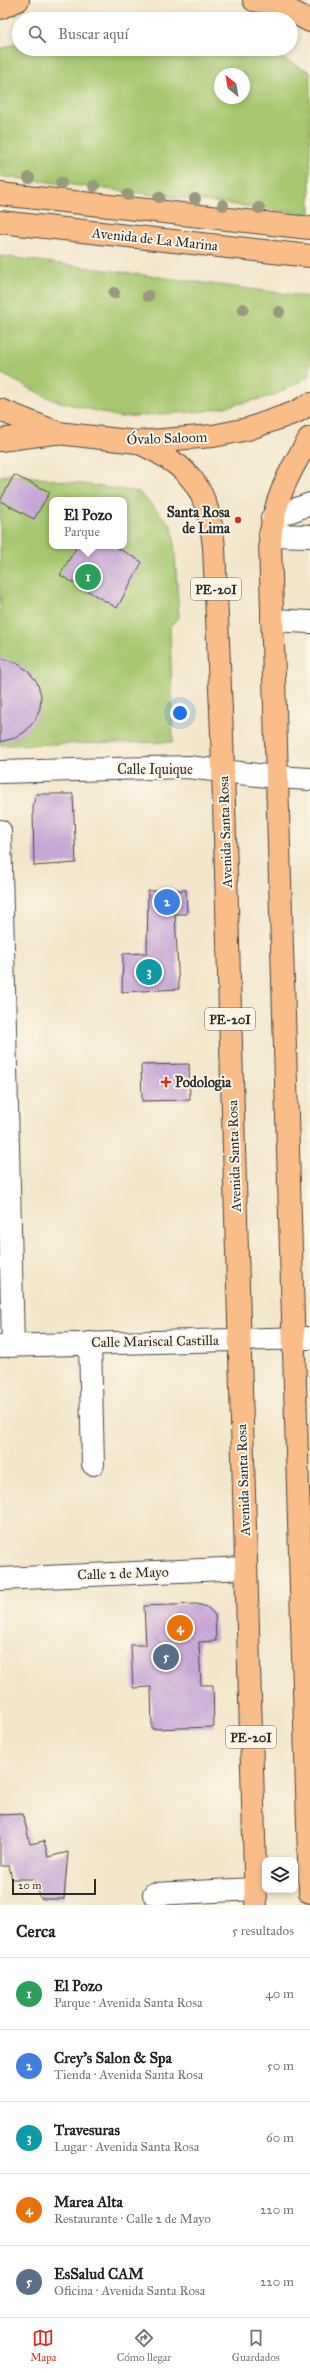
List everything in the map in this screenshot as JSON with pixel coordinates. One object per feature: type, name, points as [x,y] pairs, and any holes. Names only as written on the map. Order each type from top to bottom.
[{"type":"main road","points":[[0,8],[18,0]]},
{"type":"main road","points":[[254,0],[277,3],[294,12]]},
{"type":"main road","points":[[298,14],[310,21]]},
{"type":"main road","name":"Avenida de La Marina","points":[[0,194],[310,228]]},
{"type":"main road","name":"Avenida de La Marina","points":[[0,222],[310,256]]},
{"type":"main road","name":"Óvalo Saloom","points":[[0,410],[58,433],[137,442],[213,436],[248,429],[296,412],[310,404]]},
{"type":"main road","points":[[0,440],[58,433]]},
{"type":"main road","points":[[310,438],[287,475],[271,527],[276,778],[302,1338],[310,1892]]},
{"type":"main road","name":"Avenida Santa Rosa","points":[[137,442],[156,450],[187,473],[197,484],[211,520],[222,771],[255,1897]]},
{"type":"street","points":[[271,527],[310,504]]},
{"type":"street","points":[[271,527],[310,536]]},
{"type":"street","points":[[272,620],[310,622]]},
{"type":"street","name":"Calle Iquique","points":[[0,772],[187,767],[276,778],[310,779]]},
{"type":"street","points":[[0,831],[7,1345]]},
{"type":"street","name":"Calle Mariscal Castilla","points":[[7,1345],[302,1338]]},
{"type":"street","points":[[90,1343],[93,1464]]},
{"type":"street","name":"Calle 2 de Mayo","points":[[0,1579],[246,1568]]},
{"type":"street","points":[[154,1894],[255,1897]]},
{"type":"green space","points":[[12,45],[12,56],[277,56],[310,72],[310,214],[0,176],[0,49]]},
{"type":"green space","points":[[0,256],[310,297],[310,376],[273,396],[206,411],[120,417],[53,400],[0,373]]},
{"type":"green space","points":[[13,474],[139,492],[171,525],[174,538],[179,617],[170,626],[173,742],[0,745],[0,476]]},
{"type":"building","points":[[14,475],[50,492],[34,519],[0,501]]},
{"type":"building","points":[[75,549],[119,549],[142,562],[117,608],[60,575]]},
{"type":"building","points":[[0,658],[17,663],[28,671],[37,682],[41,695],[40,708],[35,720],[26,731],[15,738],[0,742]]},
{"type":"building","points":[[36,794],[73,794],[76,863],[34,866],[33,806]]},
{"type":"building","points":[[186,890],[187,914],[175,914],[179,989],[122,992],[123,954],[147,953],[148,891]]},
{"type":"building","name":"Podologia","points":[[189,1064],[190,1100],[142,1101],[141,1065]]},
{"type":"building","points":[[197,1604],[207,1607],[215,1615],[216,1641],[199,1642],[201,1685],[213,1685],[214,1727],[152,1729],[151,1687],[133,1688],[131,1645],[146,1645],[144,1606]]},
{"type":"building","points":[[23,1814],[30,1844],[44,1841],[48,1857],[68,1852],[64,1899],[41,1899],[34,1879],[12,1879],[9,1866],[0,1866],[0,1815]]},
{"type":"place","name":"Santa Rosa de Lima","points":[[238,520]]},
{"type":"place","name":"El Pozo","points":[[88,577]]},
{"type":"place","name":"Crey's Salon & Spa","points":[[167,902]]},
{"type":"place","name":"Travesuras","points":[[149,972]]},
{"type":"place","name":"Podologia","points":[[166,1082]]},
{"type":"place","name":"Marea Alta","points":[[180,1628]]},
{"type":"place","name":"EsSalud CAM","points":[[166,1657]]}]
